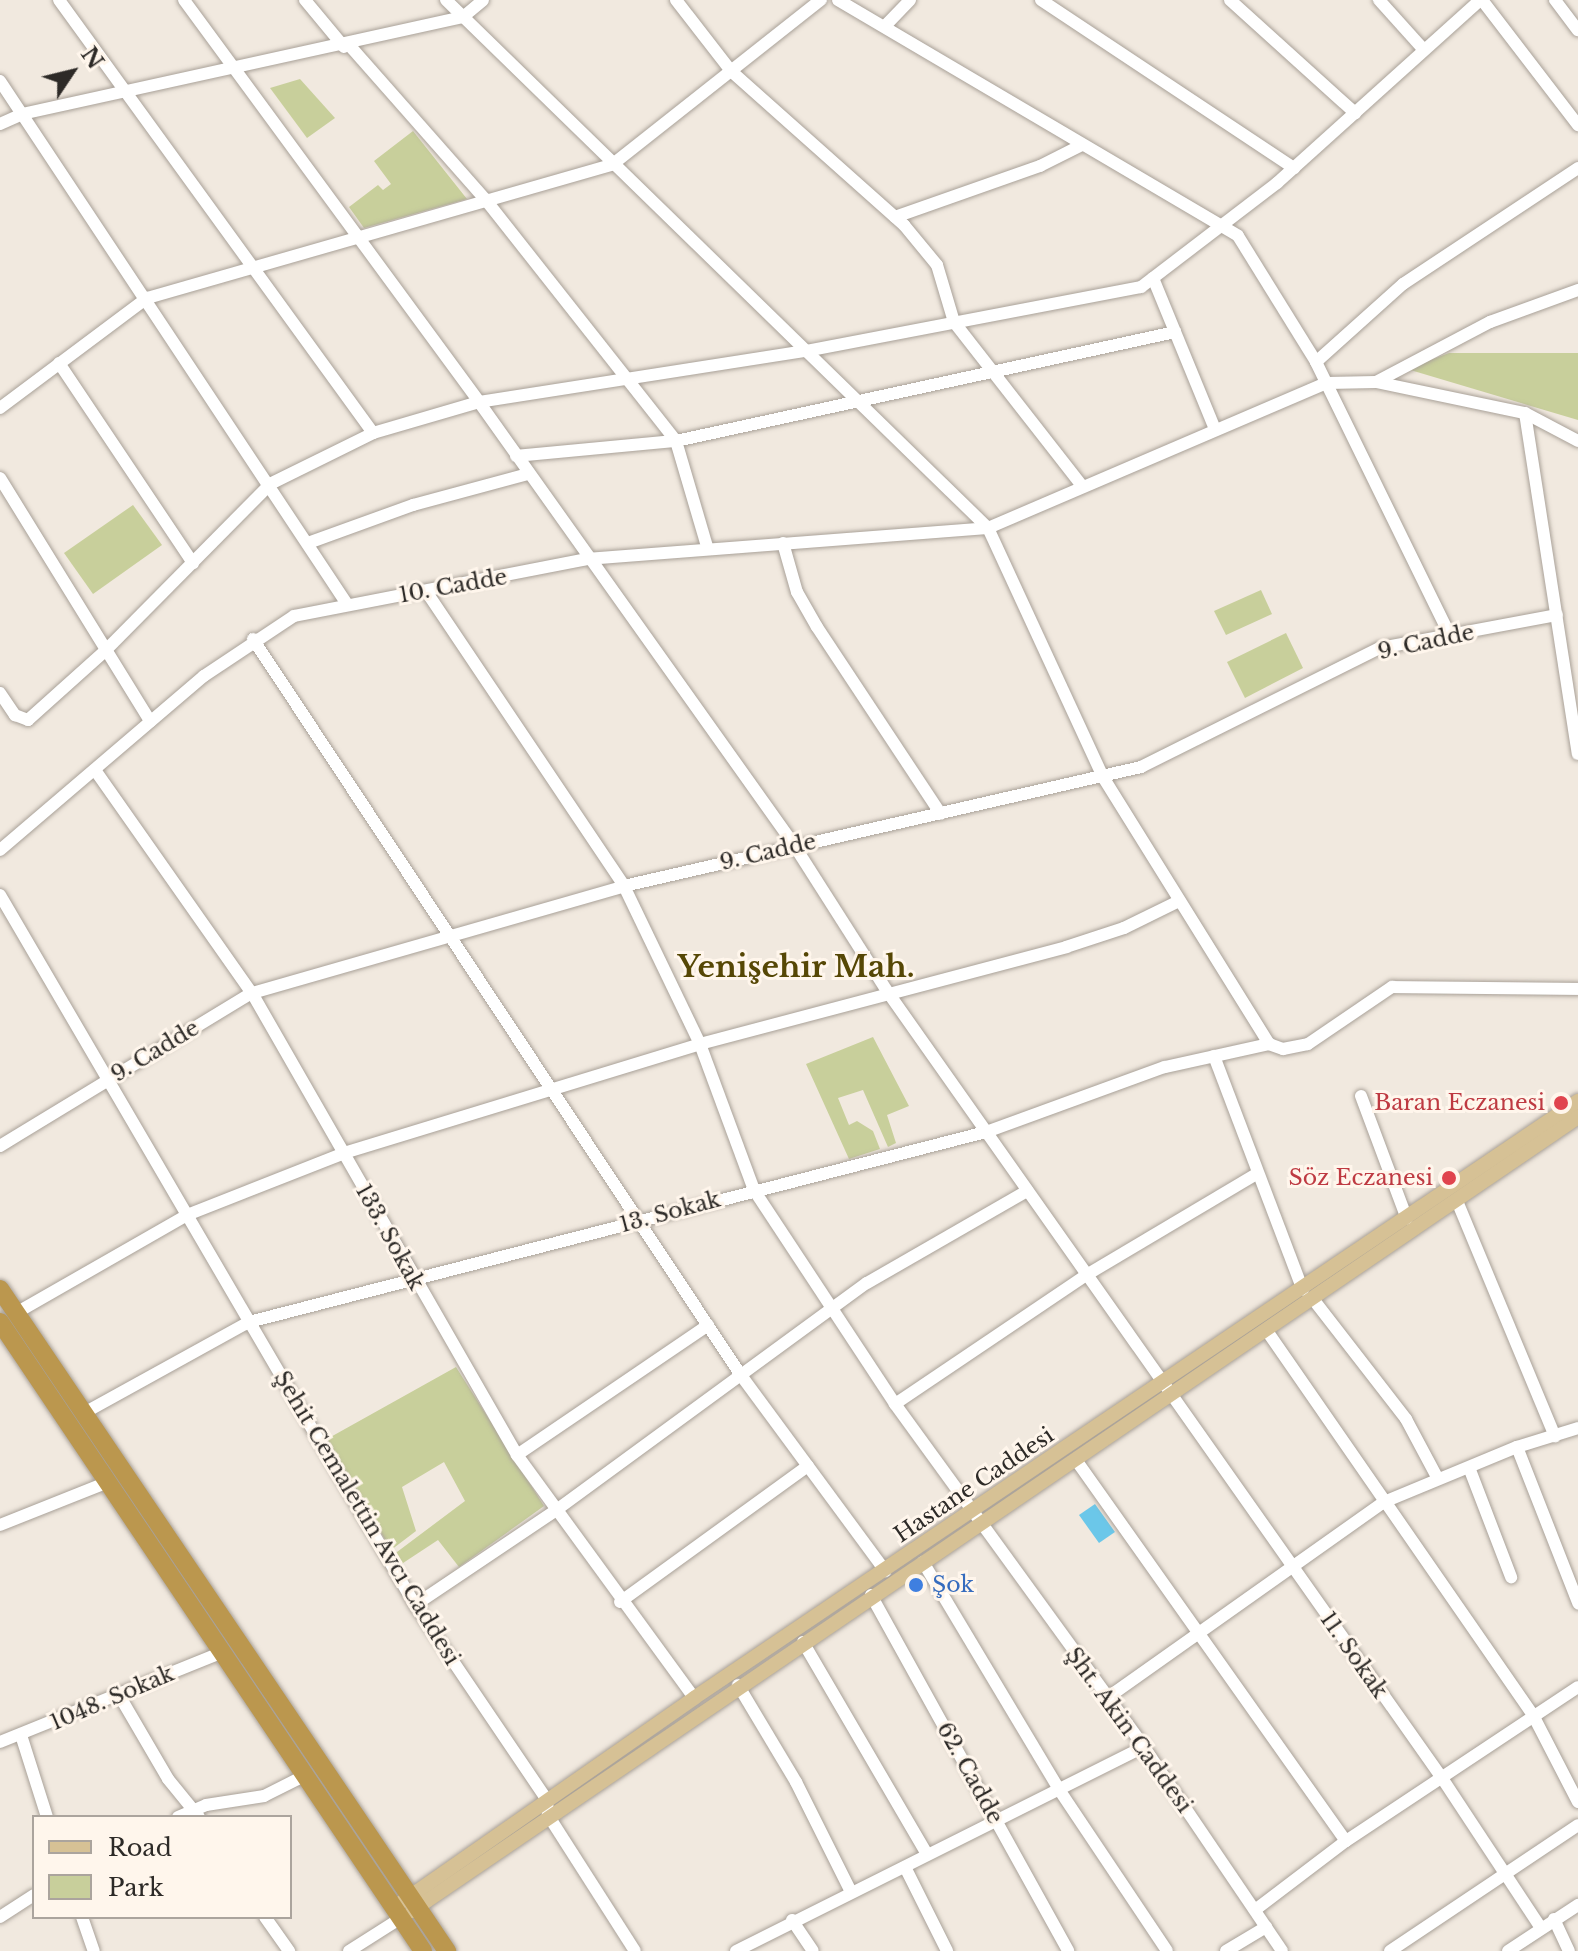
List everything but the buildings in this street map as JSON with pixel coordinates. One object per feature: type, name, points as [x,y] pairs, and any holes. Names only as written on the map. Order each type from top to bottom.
[{"type":"highway","points":[[0,1289],[8,1317],[108,1482],[423,1951]]},
{"type":"highway","points":[[8,1317],[84,1413],[447,1951]]},
{"type":"main road","name":"Hastane Caddesi","points":[[398,1913],[694,1698],[885,1571],[1076,1460],[1165,1390],[1267,1331],[1308,1295],[1407,1219],[1578,1101]]},
{"type":"main road","name":"Hastane Caddesi","points":[[548,1807],[923,1562],[976,1518],[1308,1295],[1457,1201],[1578,1117]]},
{"type":"street","points":[[59,0],[373,433]]},
{"type":"street","name":"11. Sokak","points":[[184,0],[239,70],[479,402],[586,559],[794,845],[887,991],[1088,1274],[1165,1390],[1442,1778],[1541,1928]]},
{"type":"street","points":[[305,0],[485,199],[624,380],[676,441],[707,546]]},
{"type":"street","points":[[446,0],[988,528],[1103,777],[1269,1044]]},
{"type":"street","points":[[0,124],[22,114],[347,47],[463,17],[483,0]]},
{"type":"street","points":[[676,0],[731,71],[895,217],[937,265],[954,322],[1082,486]]},
{"type":"street","points":[[0,408],[147,298],[252,265],[613,164],[821,0]]},
{"type":"street","points":[[838,0],[1082,145],[1224,224],[1238,236],[1316,362],[1450,635]]},
{"type":"street","points":[[885,26],[910,0]]},
{"type":"street","points":[[1041,0],[1294,168]]},
{"type":"street","points":[[1230,0],[1355,113]]},
{"type":"street","points":[[1379,0],[1424,50]]},
{"type":"street","points":[[0,693],[15,715],[28,720],[105,651],[270,484],[373,433],[479,402],[806,351],[1141,287],[1294,168],[1481,0],[1578,125]]},
{"type":"street","points":[[1555,0],[1578,30]]},
{"type":"street","points":[[0,81],[147,298],[347,604]]},
{"type":"street","points":[[895,217],[1040,166],[1082,145]]},
{"type":"street","points":[[1316,362],[1403,284],[1578,168]]},
{"type":"street","points":[[1153,278],[1214,427]]},
{"type":"street","points":[[1376,382],[1490,322],[1578,290]]},
{"type":"street","points":[[516,456],[676,441],[1175,332]]},
{"type":"street","points":[[59,363],[193,563]]},
{"type":"street","points":[[1327,383],[1376,382],[1525,413],[1578,441]]},
{"type":"street","name":"10. Cadde","points":[[0,850],[150,721],[253,639],[294,616],[586,559],[707,546],[988,528],[1214,427],[1327,383]]},
{"type":"street","points":[[1525,413],[1578,754]]},
{"type":"street","points":[[308,543],[425,501],[528,474]]},
{"type":"street","points":[[0,478],[150,721]]},
{"type":"street","points":[[783,543],[797,592],[817,627],[941,814]]},
{"type":"street","name":"Şht. Akin Caddesi","points":[[426,591],[624,886],[700,1044],[754,1190],[895,1404],[1144,1747],[1282,1951]]},
{"type":"street","name":"9. Cadde","points":[[0,1146],[252,993],[624,886],[1141,767],[1380,648],[1557,615]]},
{"type":"street","points":[[253,639],[547,1088],[642,1221],[740,1374],[885,1571]]},
{"type":"street","name":"133. Sokak","points":[[95,770],[252,993],[412,1278],[517,1455],[620,1602],[694,1698]]},
{"type":"street","name":"Şehit Cemalettin Avcı Caddesi","points":[[0,895],[415,1605],[548,1807],[635,1951]]},
{"type":"street","points":[[8,1317],[187,1215],[344,1153],[547,1088],[700,1044],[887,991],[1066,947],[1124,928],[1179,901]]},
{"type":"street","name":"13. Sokak","points":[[84,1413],[249,1322],[986,1132],[1165,1067],[1269,1044],[1283,1049],[1308,1044],[1392,987],[1578,989]]},
{"type":"street","points":[[1214,1056],[1255,1175],[1308,1295],[1406,1419],[1437,1477]]},
{"type":"street","points":[[1361,1096],[1407,1219]]},
{"type":"street","points":[[895,1404],[1088,1274],[1255,1175]]},
{"type":"street","points":[[415,1605],[555,1511],[867,1283],[1027,1191]]},
{"type":"street","points":[[1457,1201],[1555,1436]]},
{"type":"street","points":[[517,1455],[708,1325]]},
{"type":"street","points":[[1267,1331],[1533,1715],[1578,1802]]},
{"type":"street","points":[[1107,1698],[1384,1502],[1437,1477],[1470,1470],[1517,1447],[1578,1428]]},
{"type":"street","points":[[1517,1447],[1578,1603]]},
{"type":"street","points":[[1076,1460],[1346,1841]]},
{"type":"street","points":[[620,1602],[808,1466]]},
{"type":"street","points":[[1470,1470],[1511,1577]]},
{"type":"street","points":[[0,1525],[108,1482]]},
{"type":"street","points":[[923,1562],[1060,1791],[1167,1951]]},
{"type":"street","name":"62. Cadde","points":[[871,1595],[1068,1951]]},
{"type":"street","points":[[803,1642],[927,1854]]},
{"type":"street","name":"1048. Sokak","points":[[0,1742],[223,1652]]},
{"type":"street","points":[[738,1685],[796,1782],[851,1892]]},
{"type":"street","points":[[1255,1910],[1346,1841],[1578,1687]]},
{"type":"street","points":[[119,1695],[168,1779],[197,1814],[264,1796],[306,1775]]},
{"type":"street","points":[[21,1735],[46,1815]]},
{"type":"street","points":[[736,1951],[792,1920],[1060,1791],[1144,1747]]},
{"type":"street","points":[[1390,1951],[1503,1872],[1578,1825]]},
{"type":"street","points":[[905,1867],[947,1951]]},
{"type":"street","points":[[0,1917],[32,1896]]},
{"type":"street","points":[[1508,1951],[1578,1905]]},
{"type":"street","points":[[349,1951],[398,1913]]},
{"type":"street","points":[[83,1919],[94,1951]]},
{"type":"street","points":[[266,1919],[289,1951]]},
{"type":"street","points":[[1554,1919],[1569,1951]]},
{"type":"street","points":[[792,1920],[813,1951]]},
{"type":"street","points":[[1226,1951],[1266,1927]]},
{"type":"green space","points":[[300,79],[335,118],[307,138],[270,88]]},
{"type":"green space","points":[[413,131],[467,199],[364,228],[349,207],[378,185],[383,190],[391,184],[374,161]]},
{"type":"green space","points":[[1449,353],[1578,353],[1578,420],[1407,369]]},
{"type":"green space","points":[[133,505],[162,545],[93,594],[64,553]]},
{"type":"green space","points":[[1261,590],[1272,614],[1226,635],[1214,611]]},
{"type":"green space","points":[[1286,633],[1303,668],[1245,698],[1227,662]]},
{"type":"green space","points":[[873,1037],[909,1106],[887,1115],[896,1143],[888,1147],[863,1090],[838,1098],[849,1125],[857,1121],[873,1131],[880,1149],[849,1159],[806,1064]]},
{"type":"green space","points":[[456,1367],[544,1506],[459,1567],[438,1540],[400,1565],[393,1555],[465,1501],[444,1462],[402,1487],[416,1531],[391,1550],[327,1439]]},
{"type":"water","points":[[1095,1504],[1115,1532],[1099,1543],[1079,1515]]},
{"type":"place","name":"Baran Eczanesi","points":[[1561,1103]]},
{"type":"place","name":"Söz Eczanesi","points":[[1449,1178]]},
{"type":"place","name":"Şok","points":[[916,1585]]},
{"type":"district","name":"Yenişehir Mah.","points":[[796,967]]}]
